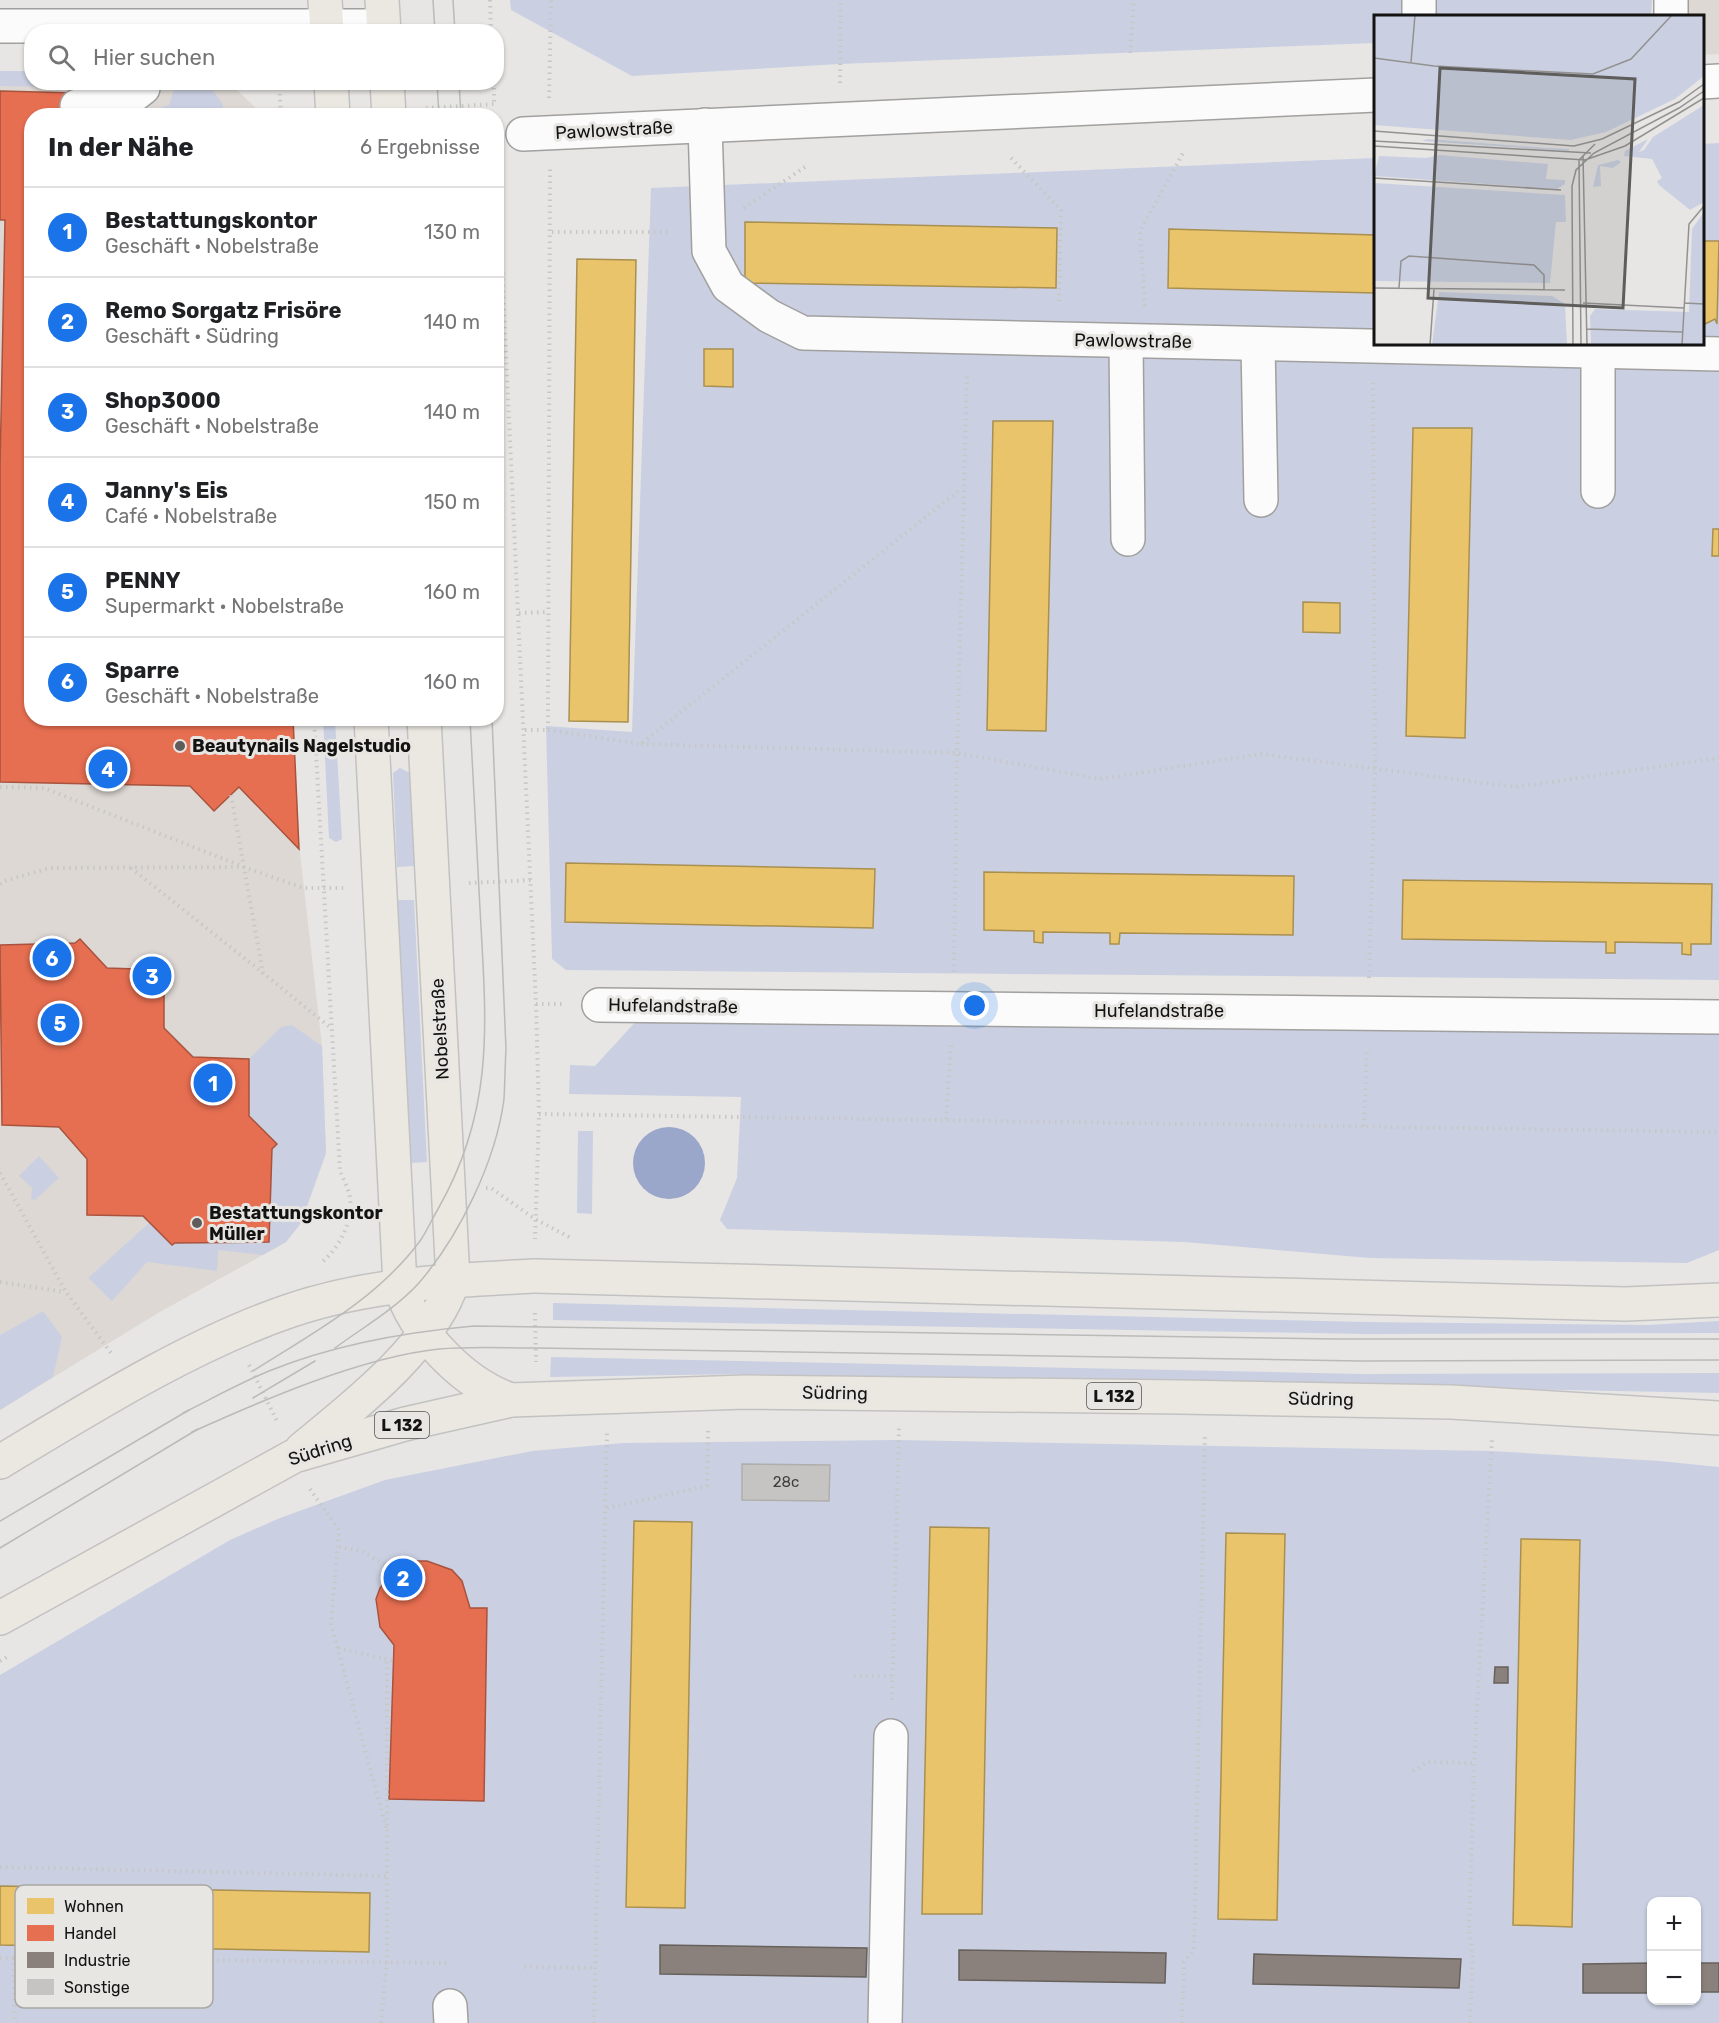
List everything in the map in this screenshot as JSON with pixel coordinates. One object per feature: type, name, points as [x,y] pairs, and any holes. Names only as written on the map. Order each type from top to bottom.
[{"type":"main road","points":[[331,90],[333,108]]},
{"type":"main road","points":[[387,90],[389,108]]},
{"type":"main road","name":"L 132","points":[[371,726],[400,1285],[412,1314],[424,1331],[468,1379],[490,1393],[523,1400]]},
{"type":"main road","name":"Nobelstraße","points":[[294,1456],[370,1392],[408,1354],[442,1308],[453,1280],[424,726]]},
{"type":"main road","points":[[0,1462],[111,1396],[234,1333],[290,1311],[400,1285],[453,1280],[535,1276],[1591,1303],[1719,1300]]},
{"type":"main road","name":"Südring","points":[[0,1618],[294,1456],[405,1424],[523,1400],[745,1392],[1191,1397],[1451,1402],[1719,1418]]},
{"type":"street","points":[[226,24],[326,19],[383,19]]},
{"type":"street","points":[[0,26],[24,26]]},
{"type":"street","points":[[1704,82],[1719,81]]},
{"type":"street","points":[[77,106],[121,105],[140,90]]},
{"type":"street","name":"Pawlowstraße","points":[[523,140],[705,125],[1374,95]]},
{"type":"street","name":"Pawlowstraße","points":[[705,125],[709,251],[728,286],[769,316],[803,333],[1719,354]]},
{"type":"street","points":[[1128,538],[1136,341]]},
{"type":"street","points":[[1258,344],[1261,500]]},
{"type":"street","points":[[1598,351],[1598,490]]},
{"type":"street","name":"Hufelandstraße","points":[[599,1005],[1719,1017]]},
{"type":"street","points":[[885,2023],[891,1736]]},
{"type":"path","points":[[490,0],[492,24]]},
{"type":"path","points":[[523,1400],[535,1276],[539,1113],[519,612],[523,140],[551,0]]},
{"type":"path","points":[[840,120],[841,0]]},
{"type":"path","points":[[1130,52],[1134,0]]},
{"type":"path","points":[[279,90],[281,108]]},
{"type":"path","points":[[494,90],[495,108]]},
{"type":"path","points":[[523,140],[552,232],[548,730]]},
{"type":"path","points":[[1136,341],[1140,231],[1183,153]]},
{"type":"path","points":[[1011,158],[1061,210],[1059,302],[1048,302]]},
{"type":"path","points":[[740,211],[808,165]]},
{"type":"path","points":[[552,232],[708,231]]},
{"type":"path","points":[[946,1119],[954,1010],[957,753],[968,337]]},
{"type":"path","points":[[1364,1126],[1375,769],[1373,346]]},
{"type":"path","points":[[641,744],[963,488]]},
{"type":"path","points":[[519,612],[548,612]]},
{"type":"path","points":[[314,726],[340,1171],[350,1197]]},
{"type":"path","points":[[525,730],[548,730],[641,744],[957,753],[1100,779],[1262,754],[1516,787],[1719,758]]},
{"type":"path","points":[[0,787],[44,788],[243,867],[304,888],[323,889]]},
{"type":"path","points":[[231,795],[263,972]]},
{"type":"path","points":[[131,867],[331,1028]]},
{"type":"path","points":[[0,884],[4,880],[49,868],[243,867]]},
{"type":"path","points":[[539,1113],[1719,1132]]},
{"type":"path","points":[[0,1173],[66,1293],[113,1356]]},
{"type":"path","points":[[0,1281],[66,1293]]},
{"type":"path","points":[[234,1333],[294,1456]]},
{"type":"path","points":[[891,1736],[899,1424]]},
{"type":"path","points":[[607,1508],[706,1486],[708,1427],[720,1426]]},
{"type":"path","points":[[594,2023],[607,1428]]},
{"type":"path","points":[[1193,1432],[1217,1432]]},
{"type":"path","points":[[1182,2023],[1184,1962],[1194,1950],[1205,1432]]},
{"type":"path","points":[[1470,2023],[1473,1955],[1469,1930],[1474,1763],[1492,1435]]},
{"type":"path","points":[[298,1491],[319,1483]]},
{"type":"path","points":[[309,1486],[339,1530],[331,1624],[387,1832]]},
{"type":"path","points":[[339,1547],[362,1551],[394,1570]]},
{"type":"path","points":[[337,1648],[394,1661]]},
{"type":"path","points":[[0,1661],[15,1652]]},
{"type":"path","points":[[381,2023],[387,1962],[387,1661]]},
{"type":"path","points":[[854,1676],[893,1676]]},
{"type":"path","points":[[1413,1771],[1428,1762],[1474,1763]]},
{"type":"path","points":[[0,1867],[387,1876]]},
{"type":"path","points":[[0,1958],[13,1958],[15,2023]]},
{"type":"path","points":[[213,1960],[448,1963]]},
{"type":"path","points":[[524,1967],[596,1968]]},
{"type":"shaded area","points":[[510,0],[1652,0],[1651,15],[1374,15],[1374,43],[840,64],[632,76],[511,10]]},
{"type":"shaded area","points":[[1671,0],[1719,0],[1719,54],[1704,55],[1704,15],[1671,15]]},
{"type":"shaded area","points":[[0,71],[24,71],[24,90],[237,90],[256,108],[24,108],[24,726],[293,726],[300,853],[322,1046],[326,1153],[301,1223],[286,1242],[158,1313],[0,1410]]},
{"type":"shaded area","points":[[0,71],[24,71],[24,87],[0,86]]},
{"type":"shaded area","points":[[174,90],[213,90],[223,105],[223,108],[160,108],[169,105]]},
{"type":"shaded area","points":[[1719,143],[1719,980],[566,970],[552,959],[546,726],[632,732],[651,188],[1374,158],[1374,345],[1704,345],[1704,144]]},
{"type":"shaded area","points":[[323,726],[335,726],[342,839],[336,842],[329,838]]},
{"type":"shaded area","points":[[400,768],[410,773],[415,866],[397,867],[393,773]]},
{"type":"shaded area","points":[[395,900],[414,900],[427,1162],[410,1163]]},
{"type":"shaded area","points":[[638,1019],[1719,1033],[1719,1250],[1687,1263],[1370,1258],[1184,1242],[727,1229],[720,1220],[737,1178],[741,1097],[569,1094],[570,1065],[595,1066]]},
{"type":"shaded area","points":[[292,1025],[322,1046],[326,1153],[301,1223],[286,1242],[263,1255],[218,1250],[217,1271],[147,1262],[112,1301],[88,1278],[149,1223],[172,1245],[175,1243],[268,1242],[272,1149],[277,1144],[249,1116],[249,1059],[281,1027]]},
{"type":"shaded area","points":[[578,1131],[593,1131],[592,1214],[577,1213]]},
{"type":"shaded area","points":[[39,1156],[59,1178],[35,1200],[31,1199],[32,1188],[19,1176]]},
{"type":"shaded area","points":[[553,1303],[1365,1322],[1647,1325],[1719,1321],[1719,1333],[1366,1334],[553,1320]]},
{"type":"shaded area","points":[[43,1311],[62,1337],[53,1377],[0,1410],[0,1335]]},
{"type":"shaded area","points":[[551,1357],[1362,1374],[1719,1373],[1719,1393],[742,1374],[550,1377]]},
{"type":"shaded area","points":[[897,1440],[1491,1451],[1660,1461],[1719,1467],[1719,2023],[0,2023],[0,1675],[230,1540],[280,1518],[385,1480],[532,1451],[623,1443]]},
{"type":"water","points":[[669,1127],[683,1130],[695,1137],[702,1149],[705,1163],[702,1177],[695,1189],[683,1196],[669,1199],[655,1196],[643,1189],[636,1177],[633,1163],[636,1149],[643,1137],[655,1130]]},
{"type":"building: Wohnen","points":[[745,222],[1057,228],[1056,288],[745,283]]},
{"type":"building: Wohnen","points":[[1169,229],[1374,235],[1374,293],[1168,288]]},
{"type":"building: Wohnen","points":[[1704,241],[1719,241],[1717,324],[1715,319],[1705,324]]},
{"type":"building: Wohnen","points":[[577,259],[636,260],[628,722],[569,721]]},
{"type":"building: Wohnen","points":[[704,349],[733,349],[733,387],[704,386]]},
{"type":"building: Wohnen","points":[[993,421],[1053,421],[1046,731],[987,730]]},
{"type":"building: Wohnen","points":[[1413,428],[1472,428],[1465,738],[1406,736]]},
{"type":"building: Wohnen","points":[[1713,529],[1719,529],[1719,556],[1712,556]]},
{"type":"building: Wohnen","points":[[1303,602],[1340,603],[1340,633],[1303,632]]},
{"type":"building: Wohnen","points":[[566,863],[875,869],[873,928],[565,922]]},
{"type":"building: Wohnen","points":[[984,872],[1294,876],[1293,935],[1120,933],[1119,944],[1110,944],[1110,933],[1043,932],[1043,943],[1034,942],[1034,931],[984,930]]},
{"type":"building: Wohnen","points":[[1403,880],[1712,884],[1711,944],[1691,944],[1691,955],[1682,954],[1682,943],[1615,942],[1615,953],[1606,953],[1606,942],[1402,939]]},
{"type":"building: Wohnen","points":[[634,1521],[692,1522],[685,1908],[626,1907]]},
{"type":"building: Wohnen","points":[[930,1527],[989,1528],[982,1914],[922,1914]]},
{"type":"building: Wohnen","points":[[1226,1533],[1285,1534],[1277,1920],[1218,1919]]},
{"type":"building: Wohnen","points":[[1521,1539],[1580,1540],[1572,1927],[1513,1925]]},
{"type":"building: Wohnen","points":[[0,1886],[15,1886],[15,1945],[0,1945]]},
{"type":"building: Wohnen","points":[[213,1890],[370,1893],[369,1952],[213,1949]]},
{"type":"building: Handel","points":[[0,91],[77,93],[77,108],[24,108],[24,726],[293,726],[299,849],[239,787],[214,811],[190,786],[0,782],[0,467],[5,220],[0,220]]},
{"type":"building: Handel","points":[[80,939],[107,968],[164,970],[164,1028],[193,1057],[249,1059],[249,1116],[277,1144],[272,1149],[269,1242],[175,1243],[172,1245],[143,1216],[87,1215],[87,1159],[59,1127],[2,1125],[0,945],[75,943]]},
{"type":"building: Handel","points":[[416,1561],[427,1561],[452,1570],[462,1581],[470,1608],[487,1608],[484,1801],[389,1799],[394,1645],[380,1627],[376,1599],[380,1588],[394,1570]]},
{"type":"building: Industrie","points":[[1495,1667],[1508,1667],[1508,1683],[1494,1683]]},
{"type":"building: Industrie","points":[[660,1945],[867,1948],[866,1977],[660,1974]]},
{"type":"building: Industrie","points":[[959,1950],[1166,1953],[1165,1983],[959,1980]]},
{"type":"building: Industrie","points":[[1254,1954],[1461,1959],[1459,1988],[1253,1984]]},
{"type":"building: Industrie","points":[[1647,1963],[1647,1993],[1583,1993],[1583,1964]]},
{"type":"building: Industrie","points":[[1701,1963],[1719,1963],[1719,1992],[1701,1992]]},
{"type":"building: Sonstige","points":[[742,1464],[830,1465],[829,1501],[742,1500]]},
{"type":"tram line","points":[[433,0],[434,24]]},
{"type":"tram line","points":[[453,0],[454,24]]},
{"type":"tram line","points":[[437,90],[439,108]]},
{"type":"tram line","points":[[459,90],[461,108]]},
{"type":"tram line","points":[[253,1371],[343,1314],[403,1262],[420,1241],[438,1209],[457,1172],[470,1135],[483,1063],[485,1026],[470,726]]},
{"type":"tram line","points":[[335,1348],[399,1302],[418,1284],[433,1265],[448,1244],[473,1197],[500,1123],[504,1099],[506,1049],[492,726]]},
{"type":"tram line","points":[[183,1413],[258,1376],[318,1354],[396,1336],[474,1326],[1336,1339],[1719,1339]]},
{"type":"tram line","points":[[192,1432],[313,1381],[346,1370],[409,1354],[451,1348],[1360,1361],[1719,1360]]},
{"type":"tram line","points":[[253,1398],[315,1361]]},
{"type":"tram line","points":[[0,1521],[189,1410]]},
{"type":"tram line","points":[[0,1548],[198,1429]]},
{"type":"place","name":"Beautynails Nagelstudio","points":[[180,746]]},
{"type":"place","name":"Janny's Eis","points":[[108,769]]},
{"type":"place","name":"Sparre","points":[[52,958]]},
{"type":"place","name":"Shop3000","points":[[152,976]]},
{"type":"place","name":"PENNY","points":[[60,1023]]},
{"type":"place","name":"Bestattungskontor","points":[[213,1083]]},
{"type":"place","name":"Bestattungskontor Müller","points":[[197,1223]]},
{"type":"place","name":"Remo Sorgatz Frisöre","points":[[403,1578]]}]
